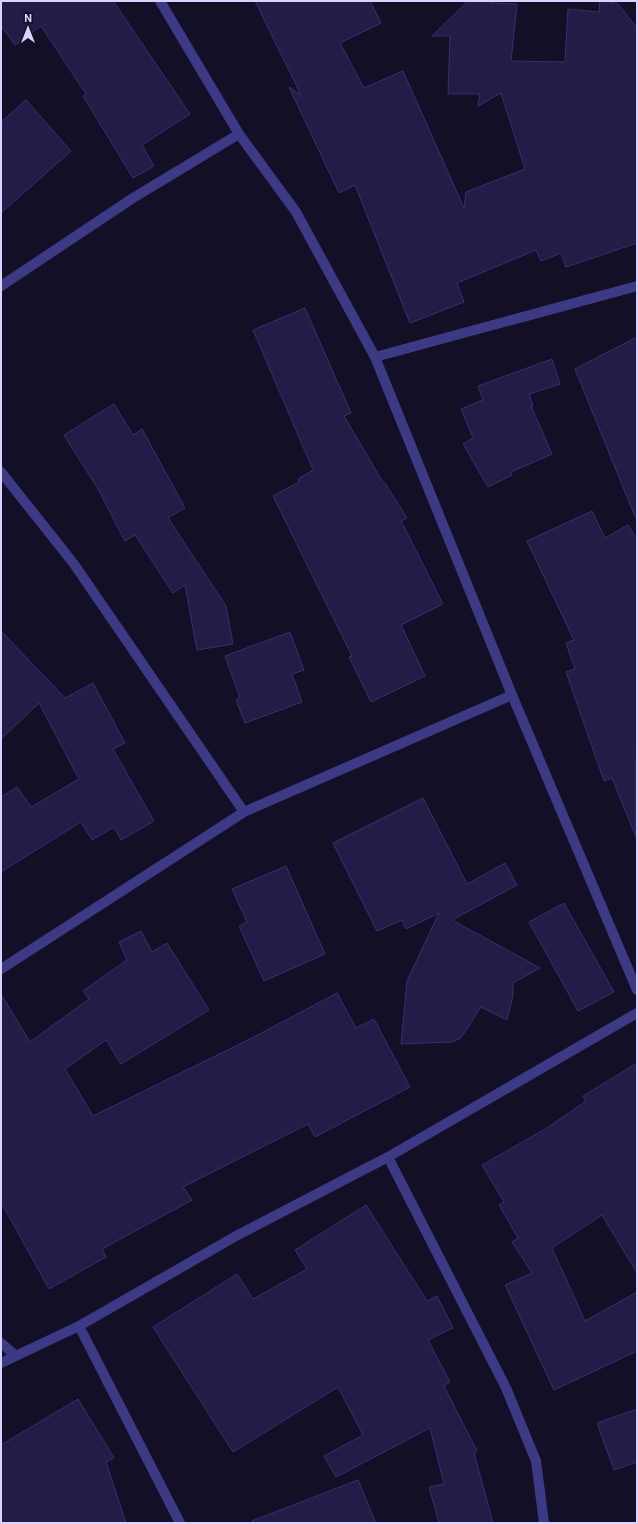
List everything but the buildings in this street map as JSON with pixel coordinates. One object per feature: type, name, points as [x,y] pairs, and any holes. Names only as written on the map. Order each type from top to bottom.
[{"type":"street","points":[[160,1],[239,134],[296,212],[374,357],[512,695],[637,990]]},
{"type":"street","points":[[1,286],[133,198],[239,134]]},
{"type":"street","points":[[374,357],[637,286]]},
{"type":"street","points":[[1,472],[74,564],[244,812]]},
{"type":"street","points":[[1,969],[244,812],[512,695]]},
{"type":"street","points":[[1,1363],[15,1355],[79,1326],[236,1236],[388,1157],[637,1013]]},
{"type":"street","points":[[388,1157],[506,1388],[536,1461],[544,1523]]},
{"type":"street","points":[[79,1326],[180,1523]]},
{"type":"street","points":[[1,1342],[15,1355]]}]
